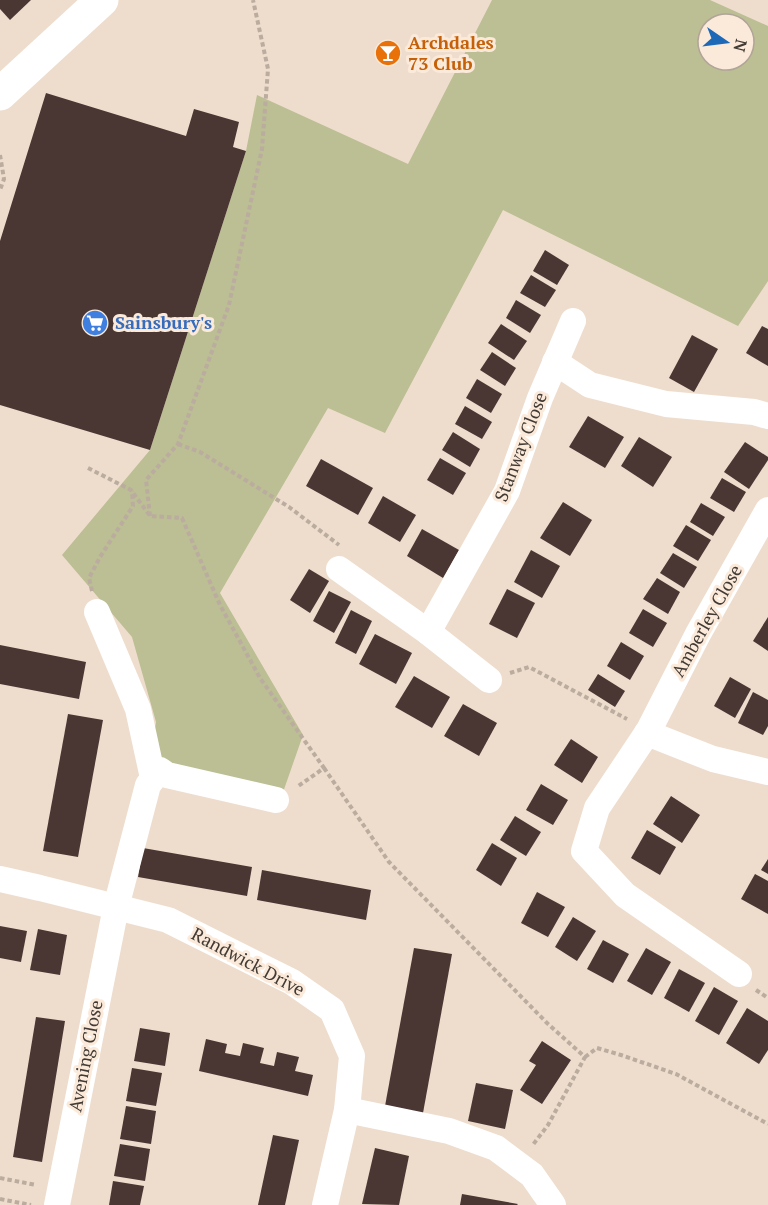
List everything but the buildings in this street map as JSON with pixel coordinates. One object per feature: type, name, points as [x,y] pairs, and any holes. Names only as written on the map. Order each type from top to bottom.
[{"type":"street","points":[[0,94],[102,0]]},
{"type":"street","name":"Stanway Close","points":[[428,632],[507,491],[540,398],[573,321]]},
{"type":"street","points":[[555,362],[590,385],[666,404],[754,412],[768,416]]},
{"type":"street","name":"Amberley Close","points":[[739,974],[625,895],[584,851],[597,808],[648,732],[698,634],[768,510]]},
{"type":"street","points":[[339,569],[428,632],[489,680]]},
{"type":"street","points":[[97,612],[138,709],[153,778]]},
{"type":"street","points":[[648,732],[713,759],[768,772]]},
{"type":"street","points":[[153,778],[160,770],[167,775],[276,800]]},
{"type":"street","name":"Avening Close","points":[[59,1197],[116,907],[148,785],[153,778]]},
{"type":"street","name":"Randwick Drive","points":[[0,879],[168,920],[292,982],[332,1010],[352,1056],[347,1110],[325,1205]]},
{"type":"street","points":[[347,1110],[448,1131],[496,1148],[532,1175],[553,1205]]},
{"type":"path","points":[[150,516],[146,480],[178,444],[229,305],[262,149],[268,69],[253,0]]},
{"type":"path","points":[[0,155],[4,179],[0,190]]},
{"type":"path","points":[[178,444],[200,452],[289,507],[343,548],[339,569]]},
{"type":"path","points":[[88,468],[131,490],[150,516]]},
{"type":"path","points":[[97,612],[89,578],[100,557],[134,506],[131,490]]},
{"type":"path","points":[[150,516],[182,518],[220,605],[260,678],[388,862],[547,1023],[585,1057]]},
{"type":"path","points":[[489,680],[529,667],[648,732]]},
{"type":"path","points":[[276,800],[324,768]]},
{"type":"path","points":[[514,1162],[526,1153],[548,1125],[585,1057],[597,1048],[676,1074],[768,1124]]},
{"type":"path","points":[[0,1178],[59,1197]]},
{"type":"path","points":[[0,1199],[31,1205]]},
{"type":"green space","points":[[492,0],[710,0],[737,12],[696,12],[696,72],[756,72],[756,21],[768,26],[768,281],[738,326],[503,210],[385,433],[328,408],[220,593],[303,735],[281,798],[148,771],[156,722],[132,637],[62,555],[150,450],[246,151],[257,95],[408,164]]},
{"type":"place","name":"Archdales 73 Club","points":[[388,53]]},
{"type":"place","name":"Sainsbury's","points":[[95,323]]}]
